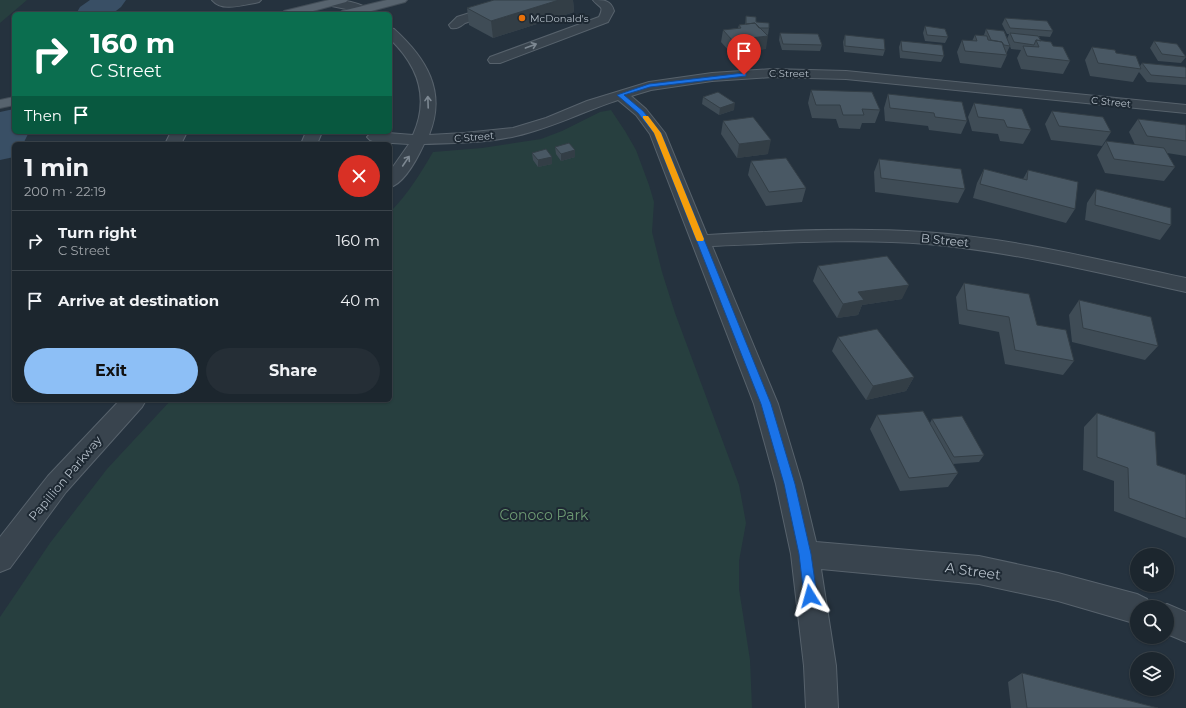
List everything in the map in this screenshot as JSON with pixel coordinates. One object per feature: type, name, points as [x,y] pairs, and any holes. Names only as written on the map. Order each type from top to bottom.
[{"type":"main road","points":[[364,12],[401,0]]},
{"type":"main road","points":[[295,12],[334,1]]},
{"type":"main road","points":[[0,104],[12,101]]},
{"type":"street","points":[[218,0],[218,2],[226,4],[255,0]]},
{"type":"street","points":[[455,25],[461,20],[523,0]]},
{"type":"street","points":[[495,60],[604,19],[608,11],[606,6],[599,0]]},
{"type":"street","points":[[323,12],[334,1],[364,12]]},
{"type":"street","points":[[392,34],[406,47],[421,69],[428,91],[428,113],[420,140],[392,179]]},
{"type":"street","name":"C Street","points":[[374,138],[420,140],[464,138],[514,132],[551,121],[592,104],[649,86],[712,77],[772,73],[825,73],[1186,109]]},
{"type":"street","points":[[620,95],[641,112],[657,133],[766,404],[790,484],[805,554],[820,666],[822,708]]},
{"type":"street","name":"B Street","points":[[701,241],[824,235],[884,235],[958,241],[1041,255],[1186,285]]},
{"type":"street","name":"Papillion Parkway","points":[[0,559],[57,484],[132,402]]},
{"type":"street","name":"A Street","points":[[805,554],[979,570],[1058,587],[1130,608]]},
{"type":"street","points":[[1174,622],[1186,627]]},
{"type":"green space","points":[[0,0],[27,0],[12,12],[0,23]]},
{"type":"green space","name":"Conoco Park","points":[[611,110],[636,150],[654,202],[652,232],[662,272],[675,313],[739,485],[746,523],[739,561],[739,589],[750,660],[752,708],[0,708],[0,617],[50,543],[107,469],[169,402],[392,402],[392,210],[408,191],[433,152],[482,148],[541,139],[562,131],[600,112]]},
{"type":"building","points":[[494,0],[559,0],[491,21],[467,8]]},
{"type":"building","points":[[746,16],[756,17],[756,22],[769,23],[769,28],[759,28],[755,23],[746,24]]},
{"type":"building","points":[[1005,18],[1047,21],[1053,31],[1010,28]]},
{"type":"building","points":[[755,23],[768,36],[732,40],[723,30],[741,28],[739,25]]},
{"type":"building","points":[[925,26],[945,29],[948,37],[927,35]]},
{"type":"building","points":[[986,29],[1004,31],[1010,46],[1004,45],[1002,42],[991,40]]},
{"type":"building","points":[[780,33],[818,34],[822,45],[783,44]]},
{"type":"building","points":[[1010,33],[1038,36],[1041,41],[1036,40],[1034,45],[1014,42]]},
{"type":"building","points":[[845,35],[884,39],[885,50],[845,46]]},
{"type":"building","points":[[975,35],[987,36],[988,40],[1002,42],[1007,55],[965,51],[962,40],[977,41]]},
{"type":"building","points":[[1036,40],[1051,42],[1053,46],[1063,47],[1070,61],[1027,56],[1023,46],[1039,47]]},
{"type":"building","points":[[901,41],[942,45],[944,56],[902,51]]},
{"type":"building","points":[[1154,41],[1177,44],[1186,57],[1162,54]]},
{"type":"building","points":[[1092,47],[1115,50],[1116,53],[1136,56],[1141,69],[1098,63]]},
{"type":"building","points":[[1142,63],[1185,67],[1186,78],[1151,75]]},
{"type":"building","points":[[811,90],[872,92],[880,110],[862,109],[864,115],[843,115],[840,105],[816,105]]},
{"type":"building","points":[[718,92],[735,103],[720,108],[703,97]]},
{"type":"building","points":[[888,94],[962,102],[967,121],[935,117],[934,113],[890,108]]},
{"type":"building","points":[[974,103],[1022,109],[1031,130],[1007,127],[1004,120],[978,117]]},
{"type":"building","points":[[1052,111],[1103,117],[1111,132],[1059,126]]},
{"type":"building","points":[[753,117],[771,140],[739,144],[723,121]]},
{"type":"building","points":[[1138,119],[1186,125],[1186,141],[1147,136]]},
{"type":"building","points":[[1106,141],[1164,148],[1175,167],[1114,159]]},
{"type":"building","points":[[569,143],[575,150],[561,154],[555,147]]},
{"type":"building","points":[[546,149],[552,157],[538,160],[532,153]]},
{"type":"building","points":[[786,158],[806,188],[769,192],[751,161]]},
{"type":"building","points":[[879,159],[961,169],[965,189],[881,178]]},
{"type":"building","points":[[984,169],[1027,180],[1028,170],[1078,182],[1075,209],[980,184]]},
{"type":"building","points":[[1096,189],[1171,208],[1171,225],[1095,205]]},
{"type":"building","points":[[887,256],[909,285],[858,292],[864,300],[843,304],[818,266]]},
{"type":"building","points":[[964,283],[1029,294],[1037,325],[1066,330],[1074,361],[1015,350],[1009,317],[967,310]]},
{"type":"building","points":[[1079,300],[1151,317],[1158,346],[1083,328]]},
{"type":"building","points":[[877,329],[914,377],[873,386],[838,337]]},
{"type":"building","points":[[923,411],[958,473],[909,478],[877,415]]},
{"type":"building","points":[[1097,413],[1155,432],[1157,465],[1186,475],[1186,519],[1129,498],[1128,468],[1097,457]]},
{"type":"building","points":[[962,416],[984,455],[954,457],[932,419]]},
{"type":"building","points":[[1022,673],[1158,708],[1027,708]]},
{"type":"waterway","points":[[95,12],[110,0]]},
{"type":"waterway","points":[[0,147],[12,125]]},
{"type":"slow traffic","points":[[646,118],[657,133],[700,239]]},
{"type":"place","name":"McDonald's","points":[[522,18]]},
{"type":"route","points":[[744,75],[712,77],[667,83],[649,86],[620,95],[641,112],[657,133],[766,404],[790,484],[805,554],[810,596]]}]
